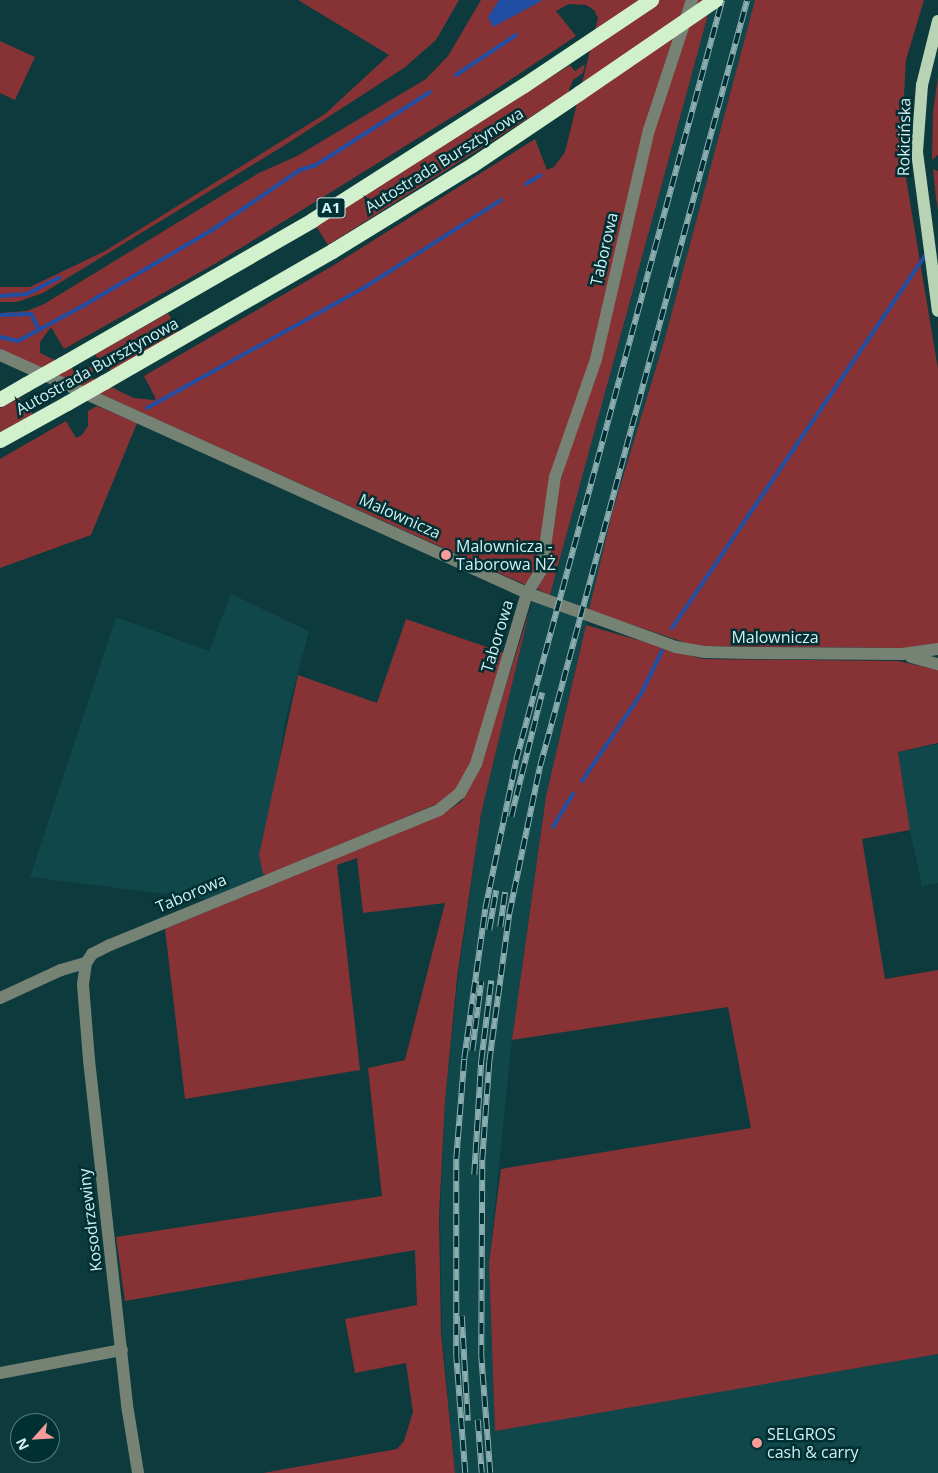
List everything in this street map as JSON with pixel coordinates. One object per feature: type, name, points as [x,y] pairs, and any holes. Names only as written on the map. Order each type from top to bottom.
[{"type":"highway","name":"Autostrada Bursztynowa","points":[[0,399],[312,220],[652,0]]},
{"type":"highway","name":"Autostrada Bursztynowa","points":[[0,440],[332,251],[472,165],[716,0]]},
{"type":"main road","name":"Rokicińska","points":[[938,21],[922,85],[917,136],[920,189],[937,286],[938,311]]},
{"type":"street","name":"Taborowa","points":[[0,998],[61,970],[86,963],[92,954],[101,948],[400,827],[438,810],[455,799],[476,764],[527,593],[542,569],[556,478],[596,359],[649,130],[692,0]]},
{"type":"street","name":"Malownicza","points":[[0,355],[527,593],[665,643],[695,651],[890,654],[938,650]]},
{"type":"street","name":"Malownicza","points":[[890,654],[938,664]]},
{"type":"street","name":"Kosodrzewiny","points":[[86,963],[83,985],[89,1060],[138,1473]]},
{"type":"street","points":[[0,1372],[122,1350]]},
{"type":"shaded area","points":[[298,0],[459,0],[436,40],[404,68],[285,145],[43,293],[17,302],[0,302],[0,287],[30,287],[105,251],[325,114],[389,55]]},
{"type":"shaded area","points":[[481,0],[686,0],[541,555],[528,586],[0,349],[0,313],[27,311],[44,304],[259,173],[297,156],[426,79],[448,56]],"holes":[[[569,4],[586,5],[594,10],[598,18],[565,152],[554,167],[547,170],[535,139],[334,265],[144,376],[156,399],[134,398],[40,353],[40,342],[51,327],[64,349],[218,262],[486,96],[576,36],[556,11]]]},
{"type":"shaded area","points":[[697,0],[712,0],[550,595],[537,589],[541,582],[556,498],[651,142]]},
{"type":"shaded area","points":[[712,0],[755,0],[665,338],[612,513],[546,796],[512,1040],[489,1263],[495,1430],[938,1354],[938,1473],[455,1473],[442,1333],[440,1217],[445,1101],[458,978],[481,814],[530,609],[537,589],[550,595],[551,592]]},
{"type":"shaded area","points":[[755,0],[924,0],[906,60],[901,148],[938,369],[938,643],[905,648],[695,646],[589,610],[612,513],[665,338]]},
{"type":"shaded area","points":[[0,41],[35,57],[15,100],[0,93]]},
{"type":"shaded area","points":[[585,64],[583,73],[573,80],[568,93],[328,245],[316,226],[570,65],[575,71]]},
{"type":"shaded area","points":[[938,77],[938,155],[932,160],[933,112]]},
{"type":"shaded area","points":[[933,169],[938,171],[938,210],[936,199]]},
{"type":"shaded area","points":[[168,313],[179,333],[111,371],[107,365],[91,373],[85,370],[99,362],[95,354]]},
{"type":"shaded area","points":[[43,393],[50,396],[29,407],[33,415],[0,432],[0,408],[20,398],[23,404]]},
{"type":"shaded area","points":[[97,406],[137,423],[91,535],[0,568],[0,459],[66,421],[76,438],[82,435],[88,426],[88,411]]},
{"type":"shaded area","points":[[231,594],[309,631],[286,717],[273,797],[259,855],[265,880],[213,900],[30,877],[116,617],[209,651]]},
{"type":"shaded area","points":[[530,609],[481,814],[457,978],[445,1101],[439,1217],[441,1333],[455,1473],[263,1473],[397,1449],[404,1441],[413,1412],[406,1363],[355,1373],[345,1319],[417,1305],[415,1250],[125,1301],[116,1237],[382,1196],[368,1068],[405,1060],[445,903],[363,913],[357,858],[337,865],[360,1070],[185,1099],[165,929],[443,814],[462,801],[479,770]]},
{"type":"shaded area","points":[[406,619],[504,653],[478,746],[458,789],[439,803],[267,875],[263,874],[259,855],[298,675],[377,703]]},
{"type":"shaded area","points":[[586,625],[703,659],[898,661],[938,670],[938,743],[898,752],[910,830],[862,839],[885,979],[938,970],[938,1354],[495,1431],[489,1263],[501,1169],[751,1128],[728,1007],[512,1040],[546,796]]},
{"type":"shaded area","points":[[938,744],[938,883],[922,886],[904,803],[898,752]]},
{"type":"water","points":[[499,0],[543,0],[493,27],[488,17]]},
{"type":"waterway","points":[[456,75],[516,35]]},
{"type":"waterway","points":[[0,337],[18,341],[81,307],[212,230],[300,170],[316,165],[430,92]]},
{"type":"waterway","points":[[526,184],[541,175]]},
{"type":"waterway","points":[[147,408],[362,289],[501,200]]},
{"type":"waterway","points":[[672,628],[927,253]]},
{"type":"waterway","points":[[0,296],[27,294],[59,278]]},
{"type":"waterway","points":[[0,315],[31,314],[39,330]]},
{"type":"waterway","points":[[582,781],[641,694],[662,651]]},
{"type":"waterway","points":[[553,827],[573,794]]},
{"type":"railway","points":[[465,1473],[456,1357],[456,1159],[464,1059],[485,909],[516,760],[722,0]]},
{"type":"railway","points":[[490,1473],[481,1356],[482,1160],[489,1062],[509,914],[540,766],[747,0]]},
{"type":"railway","points":[[511,817],[542,693]]},
{"type":"railway","points":[[489,930],[496,891]]},
{"type":"railway","points":[[500,927],[505,892]]},
{"type":"railway","points":[[474,1175],[481,1061],[491,981]]},
{"type":"railway","points":[[472,1051],[481,982]]},
{"type":"railway","points":[[462,1316],[468,1421]]},
{"type":"railway","points":[[478,1420],[482,1473]]},
{"type":"place","name":"Malownicza - Taborowa NŻ","points":[[446,555]]},
{"type":"place","name":"SELGROS cash & carry","points":[[757,1443]]}]
